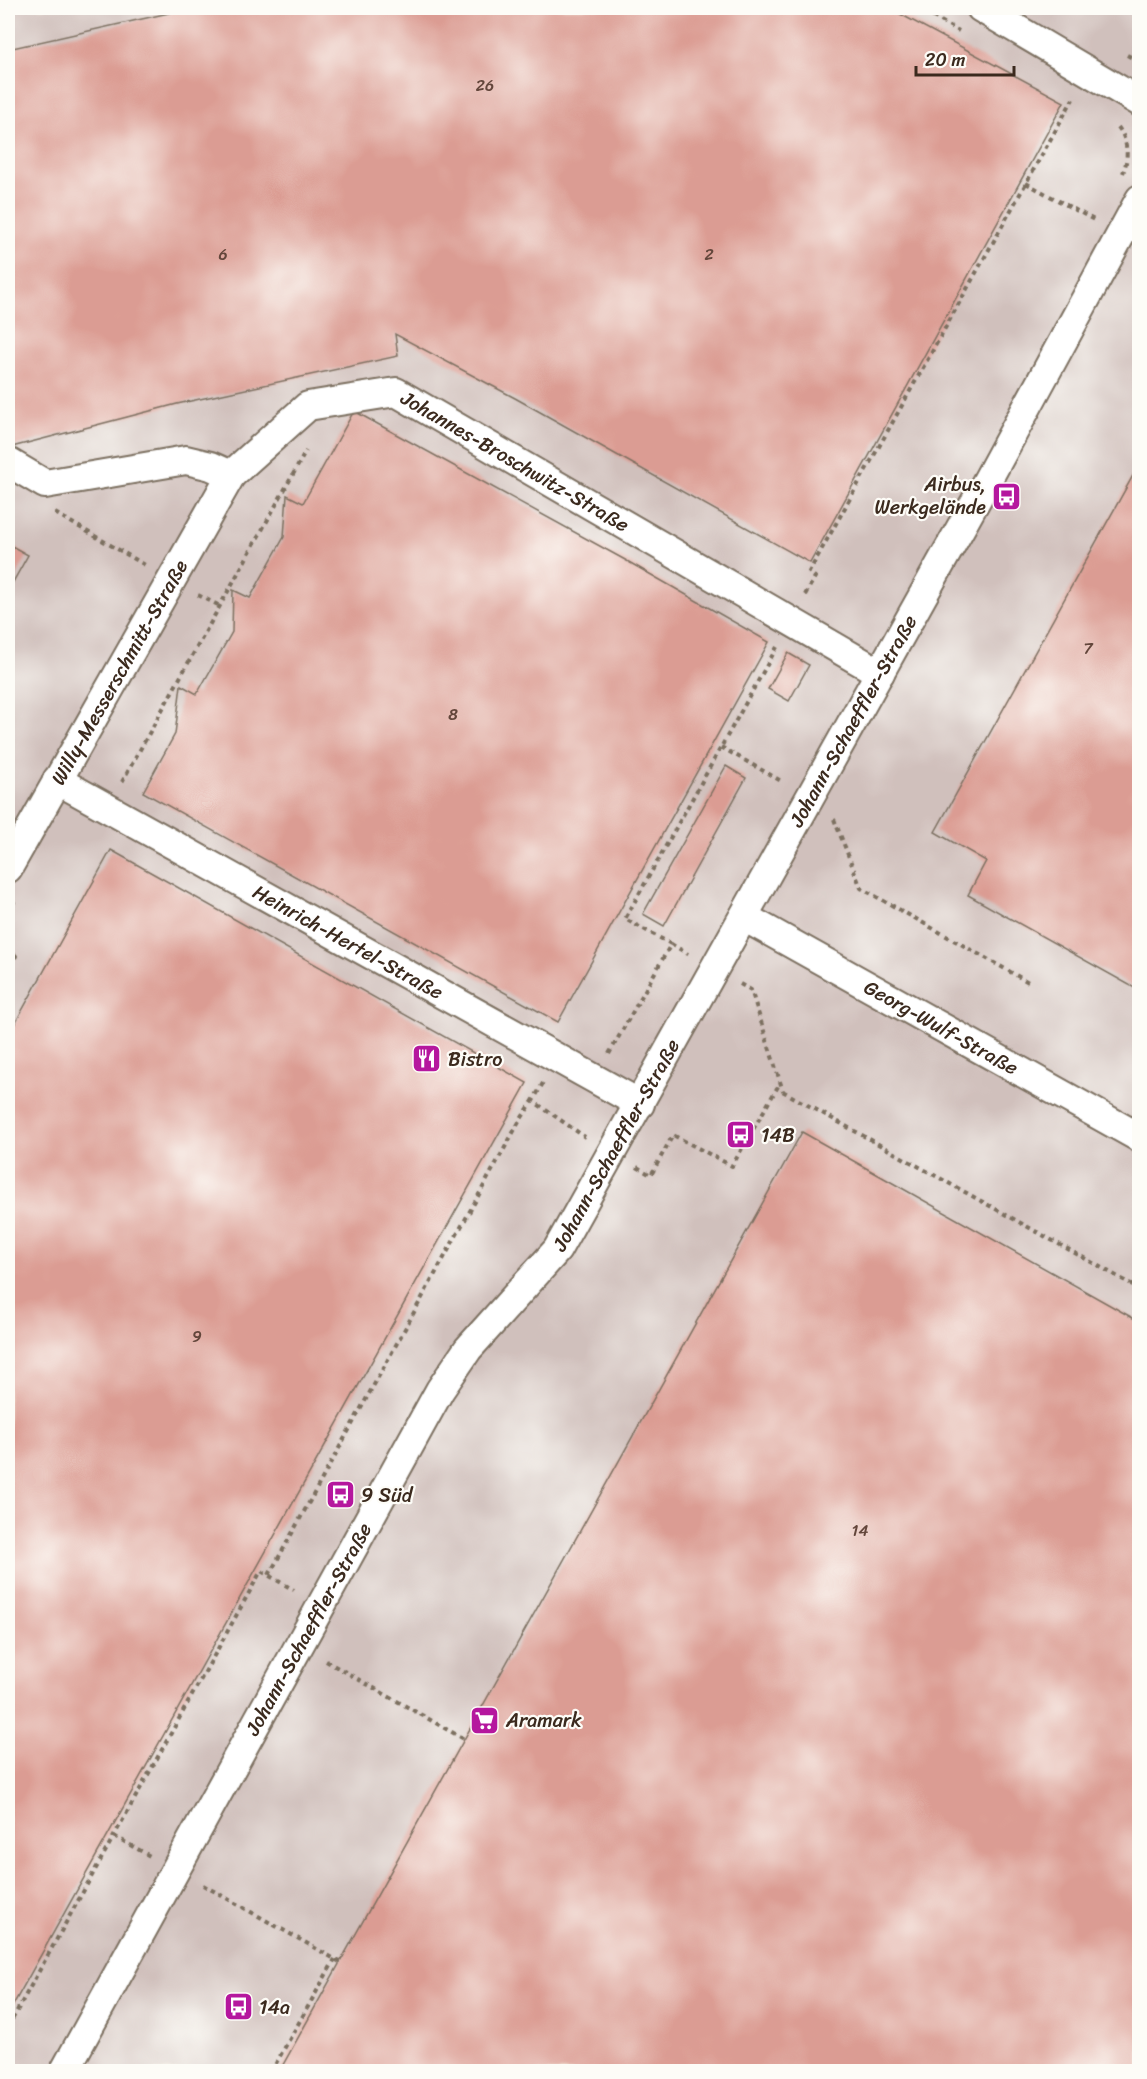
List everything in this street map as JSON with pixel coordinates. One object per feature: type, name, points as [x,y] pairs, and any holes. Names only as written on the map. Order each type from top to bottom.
[{"type":"street","points":[[981,8],[1140,102]]},
{"type":"street","name":"Johann-Schaeffler-Straße","points":[[64,2072],[440,1390],[468,1349],[557,1250],[880,673],[1140,199]]},
{"type":"street","name":"Johannes-Broschwitz-Straße","points":[[231,475],[308,406],[396,392],[880,673]]},
{"type":"street","points":[[8,462],[45,484],[186,460],[211,466],[231,475]]},
{"type":"street","name":"Willy-Messerschmitt-Straße","points":[[8,868],[231,475]]},
{"type":"street","name":"Heinrich-Hertel-Straße","points":[[57,780],[640,1104]]},
{"type":"street","name":"Georg-Wulf-Straße","points":[[744,917],[1140,1138]]},
{"type":"path","points":[[1026,183],[1100,223]]},
{"type":"path","points":[[117,791],[310,443]]},
{"type":"path","points":[[49,510],[220,606]]},
{"type":"path","points":[[721,747],[787,784]]},
{"type":"path","points":[[833,817],[861,888],[1030,983]]},
{"type":"path","points":[[671,944],[692,956]]},
{"type":"path","points":[[8,948],[16,956],[8,971]]},
{"type":"path","points":[[736,982],[751,990],[783,1092]]},
{"type":"path","points":[[269,1575],[545,1080]]},
{"type":"path","points":[[634,1165],[651,1175],[674,1135],[732,1166],[777,1088],[1140,1289]]},
{"type":"path","points":[[533,1101],[588,1139]]},
{"type":"path","points":[[8,2027],[261,1571],[294,1590],[297,1597]]},
{"type":"path","points":[[325,1661],[464,1739]]},
{"type":"path","points":[[114,1836],[151,1857]]},
{"type":"path","points":[[200,1883],[338,1960],[271,2072]]},
{"type":"shaded area","points":[[8,8],[1139,8],[1139,2071],[8,2071]]},
{"type":"building","points":[[191,8],[889,8],[1064,102],[810,563],[515,398],[395,334],[398,356],[177,404],[8,448],[8,49]]},
{"type":"building","points":[[354,411],[769,642],[558,1022],[143,792],[175,734],[181,685],[197,694],[232,632],[233,590],[250,598],[284,537],[287,495],[303,503]]},
{"type":"building","points":[[1140,463],[1140,991],[968,895],[986,861],[935,832]]},
{"type":"building","points":[[8,544],[28,555],[8,591]]},
{"type":"building","points":[[788,653],[809,665],[789,701],[768,689]]},
{"type":"building","points":[[726,766],[746,778],[664,926],[643,914]]},
{"type":"building","points":[[111,850],[527,1083],[8,2014],[8,1036]]},
{"type":"building","points":[[802,1132],[1140,1322],[1140,2072],[279,2072]]},
{"type":"place","name":"Airbus, Werkgelände","points":[[1007,496]]},
{"type":"place","name":"Bistro","points":[[427,1059]]},
{"type":"place","name":"14B","points":[[740,1135]]},
{"type":"place","name":"9 Süd","points":[[340,1495]]},
{"type":"place","name":"Aramark","points":[[485,1720]]},
{"type":"place","name":"14a","points":[[238,2007]]}]
